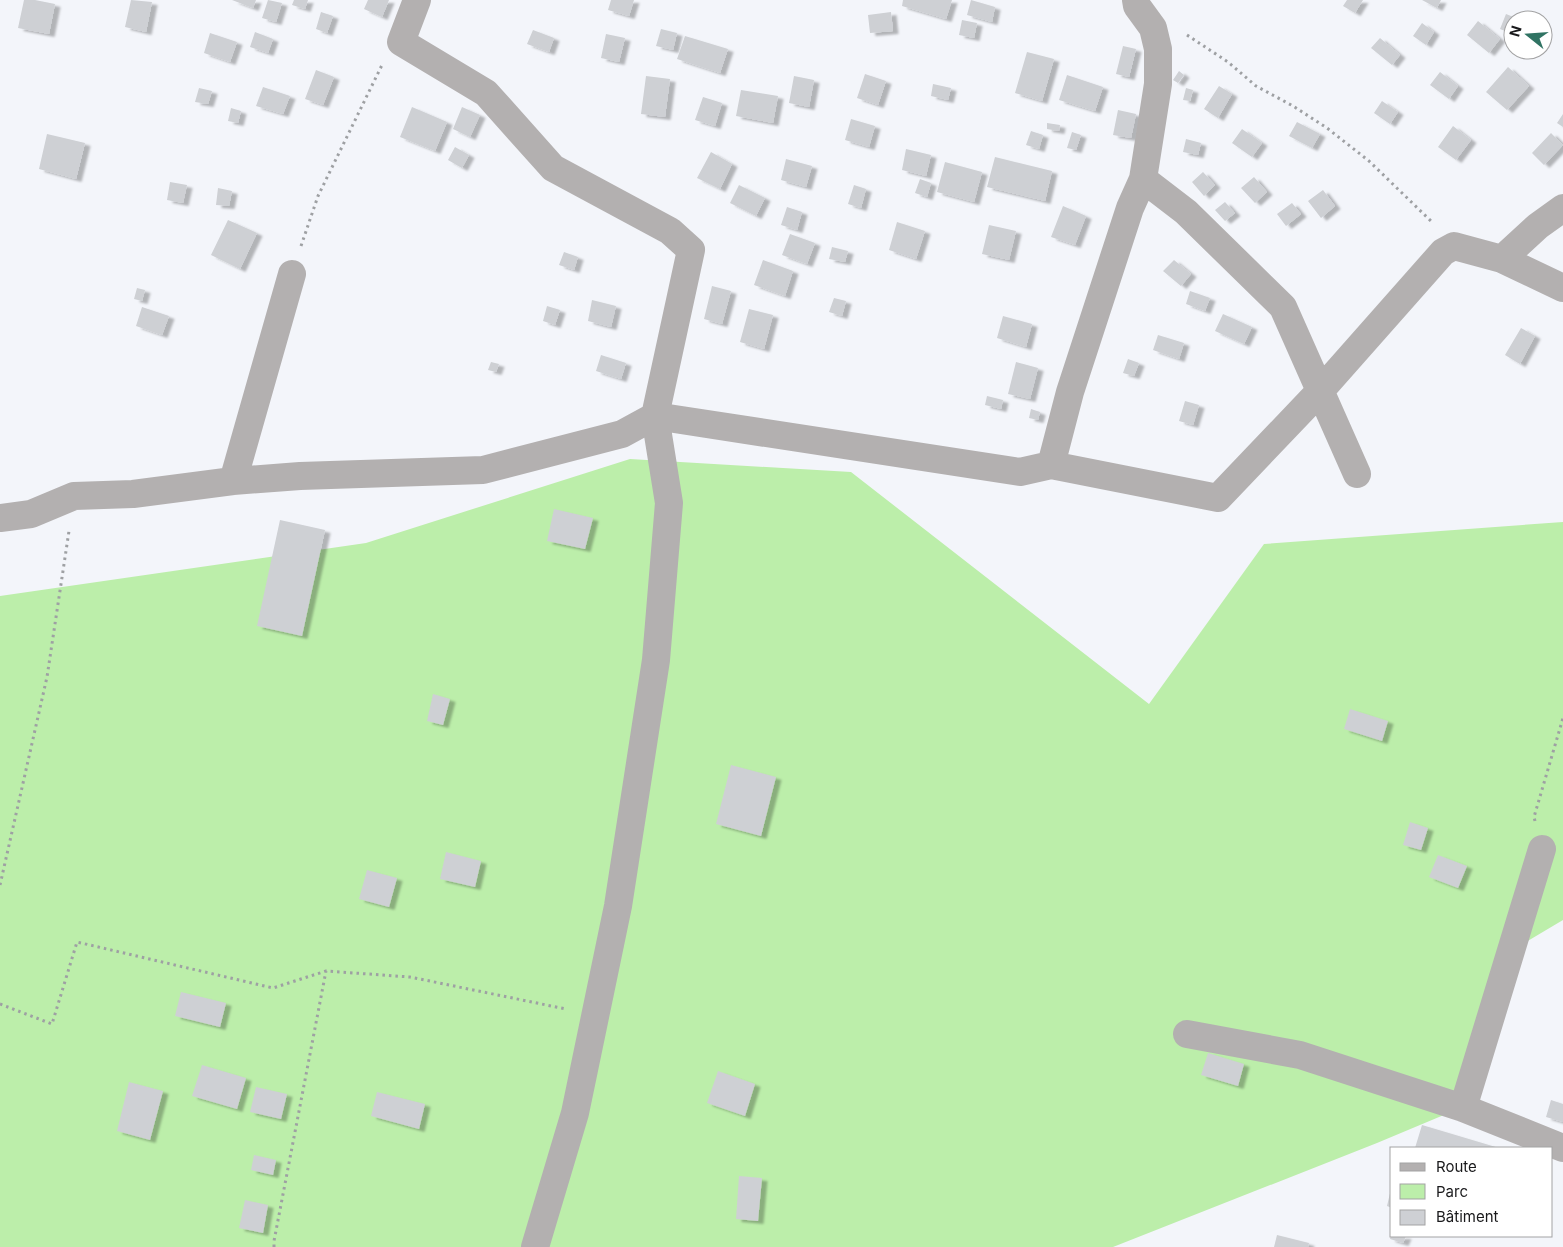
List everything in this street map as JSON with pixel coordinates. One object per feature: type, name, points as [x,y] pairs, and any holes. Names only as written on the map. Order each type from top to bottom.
[{"type":"street","points":[[417,0],[401,42],[486,93],[553,168],[670,231],[691,250],[655,416],[669,503],[656,660],[618,906],[575,1112],[535,1247]]},
{"type":"street","points":[[1051,465],[1070,392],[1130,208],[1143,179],[1158,84],[1158,49],[1153,28],[1137,6],[1136,0]]},
{"type":"street","points":[[1143,179],[1186,212],[1283,307],[1357,474]]},
{"type":"street","points":[[1502,259],[1538,226],[1563,208]]},
{"type":"street","points":[[0,518],[31,514],[74,496],[133,494],[233,481],[300,476],[483,470],[622,434],[655,416],[1020,472],[1051,465],[1218,498],[1321,390],[1443,252],[1454,246],[1502,259],[1563,288]]},
{"type":"street","points":[[233,481],[292,274]]},
{"type":"street","points":[[1464,1108],[1542,849]]},
{"type":"street","points":[[1187,1034],[1300,1055],[1464,1108],[1563,1148]]},
{"type":"path","points":[[1153,28],[1176,28],[1228,62],[1256,86],[1294,106],[1327,128],[1369,161],[1413,202],[1454,246]]},
{"type":"path","points":[[292,274],[318,196],[388,54],[401,42]]},
{"type":"path","points":[[0,885],[47,677],[74,496]]},
{"type":"path","points":[[1542,849],[1534,817],[1563,718]]},
{"type":"path","points":[[0,1004],[52,1024],[77,942],[273,988],[326,971],[410,977],[596,1015]]},
{"type":"path","points":[[274,1247],[326,971]]},
{"type":"green space","points":[[630,459],[851,472],[1149,704],[1264,544],[1563,522],[1563,920],[1526,942],[1451,1112],[1113,1247],[0,1247],[0,596],[366,543]]},
{"type":"building","points":[[24,0],[55,4],[49,34],[18,28]]},
{"type":"building","points":[[131,0],[152,2],[146,32],[125,27]]},
{"type":"building","points":[[232,0],[256,0],[253,8]]},
{"type":"building","points":[[268,0],[282,3],[276,22],[262,18]]},
{"type":"building","points":[[294,0],[308,0],[305,9],[292,5]]},
{"type":"building","points":[[368,0],[389,0],[382,17],[364,9]]},
{"type":"building","points":[[611,0],[634,0],[629,16],[608,10]]},
{"type":"building","points":[[903,0],[952,0],[946,19],[902,6]]},
{"type":"building","points":[[971,0],[995,7],[992,22],[967,15]]},
{"type":"building","points":[[1347,0],[1363,0],[1355,13],[1343,6]]},
{"type":"building","points":[[1422,0],[1441,0],[1437,8]]},
{"type":"building","points":[[321,12],[333,16],[327,33],[316,29]]},
{"type":"building","points":[[891,12],[893,31],[870,33],[868,15]]},
{"type":"building","points":[[962,20],[977,23],[974,38],[959,35]]},
{"type":"building","points":[[1478,21],[1500,39],[1489,53],[1467,35]]},
{"type":"building","points":[[1422,23],[1434,32],[1426,45],[1413,36]]},
{"type":"building","points":[[661,29],[677,33],[673,50],[656,46]]},
{"type":"building","points":[[533,30],[554,38],[549,52],[527,44]]},
{"type":"building","points":[[255,32],[273,39],[268,53],[250,47]]},
{"type":"building","points":[[210,33],[237,42],[230,62],[204,53]]},
{"type":"building","points":[[606,34],[625,38],[619,62],[601,58]]},
{"type":"building","points":[[685,36],[728,49],[720,73],[677,59]]},
{"type":"building","points":[[1380,38],[1400,55],[1392,65],[1371,48]]},
{"type":"building","points":[[1123,46],[1136,49],[1129,77],[1116,74]]},
{"type":"building","points":[[1027,52],[1054,59],[1042,101],[1015,93]]},
{"type":"building","points":[[1508,67],[1529,86],[1507,110],[1486,92]]},
{"type":"building","points":[[316,70],[334,77],[323,105],[305,99]]},
{"type":"building","points":[[1179,71],[1184,75],[1178,83],[1173,80]]},
{"type":"building","points":[[1440,72],[1458,86],[1449,99],[1430,85]]},
{"type":"building","points":[[865,74],[886,81],[878,105],[857,98]]},
{"type":"building","points":[[1067,75],[1103,87],[1095,111],[1059,100]]},
{"type":"building","points":[[646,76],[670,79],[665,117],[641,114]]},
{"type":"building","points":[[794,76],[814,80],[809,107],[789,103]]},
{"type":"building","points":[[933,84],[951,88],[948,100],[931,96]]},
{"type":"building","points":[[1219,86],[1232,94],[1218,118],[1204,109]]},
{"type":"building","points":[[263,87],[290,96],[283,114],[256,106]]},
{"type":"building","points":[[199,88],[212,91],[208,104],[195,102]]},
{"type":"building","points":[[1186,88],[1193,90],[1190,101],[1183,100]]},
{"type":"building","points":[[741,90],[778,96],[773,123],[736,116]]},
{"type":"building","points":[[703,97],[722,103],[715,126],[695,120]]},
{"type":"building","points":[[1382,101],[1398,112],[1390,124],[1374,113]]},
{"type":"building","points":[[412,107],[447,122],[435,151],[400,137]]},
{"type":"building","points":[[462,107],[480,115],[470,137],[453,129]]},
{"type":"building","points":[[231,108],[241,111],[238,123],[228,121]]},
{"type":"building","points":[[1118,110],[1136,114],[1131,138],[1113,135]]},
{"type":"building","points":[[1563,114],[1563,127],[1557,123]]},
{"type":"building","points":[[851,119],[875,126],[869,147],[845,140]]},
{"type":"building","points":[[1297,122],[1320,134],[1312,148],[1289,136]]},
{"type":"building","points":[[1047,123],[1060,125],[1059,131],[1047,129]]},
{"type":"building","points":[[1453,126],[1471,140],[1456,160],[1438,147]]},
{"type":"building","points":[[1242,129],[1262,143],[1252,157],[1232,143]]},
{"type":"building","points":[[1031,131],[1043,135],[1039,149],[1026,145]]},
{"type":"building","points":[[1072,132],[1081,135],[1076,150],[1067,148]]},
{"type":"building","points":[[1551,133],[1563,145],[1544,165],[1532,153]]},
{"type":"building","points":[[47,134],[85,143],[76,179],[39,169]]},
{"type":"building","points":[[1186,139],[1201,143],[1198,155],[1183,152]]},
{"type":"building","points":[[455,147],[469,155],[462,168],[448,160]]},
{"type":"building","points":[[906,149],[931,155],[926,176],[902,170]]},
{"type":"building","points":[[711,152],[732,164],[720,189],[697,178]]},
{"type":"building","points":[[995,157],[1052,171],[1045,201],[987,187]]},
{"type":"building","points":[[786,159],[812,166],[806,187],[781,180]]},
{"type":"building","points":[[945,162],[982,172],[974,202],[937,192]]},
{"type":"building","points":[[1203,172],[1215,185],[1204,196],[1192,182]]},
{"type":"building","points":[[1254,177],[1267,192],[1255,203],[1241,188]]},
{"type":"building","points":[[920,179],[931,183],[927,197],[915,193]]},
{"type":"building","points":[[170,182],[187,185],[183,203],[167,200]]},
{"type":"building","points":[[739,185],[765,198],[756,216],[730,203]]},
{"type":"building","points":[[854,185],[866,189],[861,208],[848,204]]},
{"type":"building","points":[[218,188],[232,191],[229,206],[216,205]]},
{"type":"building","points":[[1323,190],[1335,206],[1321,218],[1308,201]]},
{"type":"building","points":[[1225,202],[1235,213],[1225,221],[1215,210]]},
{"type":"building","points":[[1292,203],[1301,214],[1286,226],[1277,214]]},
{"type":"building","points":[[1063,206],[1086,216],[1075,245],[1051,237]]},
{"type":"building","points":[[787,207],[802,212],[797,230],[781,225]]},
{"type":"building","points":[[228,220],[257,233],[240,269],[211,255]]},
{"type":"building","points":[[897,222],[925,231],[916,259],[889,250]]},
{"type":"building","points":[[989,225],[1016,231],[1009,260],[982,254]]},
{"type":"building","points":[[790,234],[815,243],[807,264],[782,255]]},
{"type":"building","points":[[832,247],[848,251],[845,262],[829,259]]},
{"type":"building","points":[[564,252],[578,257],[574,270],[559,265]]},
{"type":"building","points":[[763,260],[793,271],[785,296],[754,285]]},
{"type":"building","points":[[1174,260],[1191,274],[1181,286],[1163,271]]},
{"type":"building","points":[[712,286],[731,291],[722,324],[704,319]]},
{"type":"building","points":[[137,288],[145,290],[142,301],[134,299]]},
{"type":"building","points":[[1190,291],[1210,298],[1205,311],[1186,304]]},
{"type":"building","points":[[834,298],[846,301],[842,316],[829,312]]},
{"type":"building","points":[[592,300],[616,306],[611,327],[588,321]]},
{"type":"building","points":[[547,306],[560,310],[555,325],[543,321]]},
{"type":"building","points":[[142,307],[169,316],[162,335],[136,326]]},
{"type":"building","points":[[749,309],[773,315],[764,349],[740,342]]},
{"type":"building","points":[[1223,314],[1252,327],[1244,344],[1215,331]]},
{"type":"building","points":[[1003,316],[1032,324],[1026,347],[997,338]]},
{"type":"building","points":[[1521,328],[1535,336],[1520,364],[1505,355]]},
{"type":"building","points":[[1158,335],[1184,343],[1179,359],[1153,350]]},
{"type":"building","points":[[601,355],[626,363],[621,379],[596,371]]},
{"type":"building","points":[[1128,359],[1139,363],[1134,376],[1123,373]]},
{"type":"building","points":[[491,362],[499,364],[496,372],[488,370]]},
{"type":"building","points":[[1016,362],[1038,368],[1030,399],[1008,394]]},
{"type":"building","points":[[987,396],[1003,400],[1001,409],[985,405]]},
{"type":"building","points":[[1185,401],[1199,405],[1193,425],[1179,421]]},
{"type":"building","points":[[1031,409],[1040,412],[1038,420],[1029,418]]},
{"type":"building","points":[[554,509],[593,518],[585,549],[547,541]]},
{"type":"building","points":[[280,520],[325,530],[302,636],[257,626]]},
{"type":"building","points":[[433,694],[450,699],[443,725],[427,721]]},
{"type":"building","points":[[1350,709],[1388,721],[1382,741],[1344,729]]},
{"type":"building","points":[[731,765],[776,777],[761,836],[716,824]]},
{"type":"building","points":[[1410,822],[1428,828],[1421,850],[1403,845]]},
{"type":"building","points":[[446,852],[481,861],[475,887],[440,879]]},
{"type":"building","points":[[1438,855],[1467,866],[1458,888],[1429,877]]},
{"type":"building","points":[[367,870],[397,878],[389,907],[359,899]]},
{"type":"building","points":[[181,992],[226,1003],[220,1027],[175,1016]]},
{"type":"building","points":[[1208,1053],[1244,1064],[1238,1086],[1201,1075]]},
{"type":"building","points":[[202,1065],[246,1078],[237,1109],[192,1096]]},
{"type":"building","points":[[718,1071],[755,1084],[745,1116],[707,1103]]},
{"type":"building","points":[[129,1082],[163,1091],[150,1140],[117,1131]]},
{"type":"building","points":[[256,1087],[287,1094],[281,1119],[250,1112]]},
{"type":"building","points":[[377,1092],[425,1104],[419,1129],[371,1116]]},
{"type":"building","points":[[1551,1100],[1563,1104],[1563,1122],[1546,1117]]},
{"type":"building","points":[[1422,1125],[1496,1147],[1415,1147]]},
{"type":"building","points":[[254,1155],[276,1160],[273,1175],[251,1170]]},
{"type":"building","points":[[739,1176],[762,1178],[758,1221],[736,1219]]},
{"type":"building","points":[[1390,1193],[1390,1207],[1387,1206]]},
{"type":"building","points":[[245,1200],[268,1205],[263,1233],[239,1228]]},
{"type":"building","points":[[1277,1235],[1309,1243],[1308,1247],[1274,1247]]},
{"type":"building","points":[[1391,1237],[1406,1237],[1403,1243],[1390,1239]]}]
